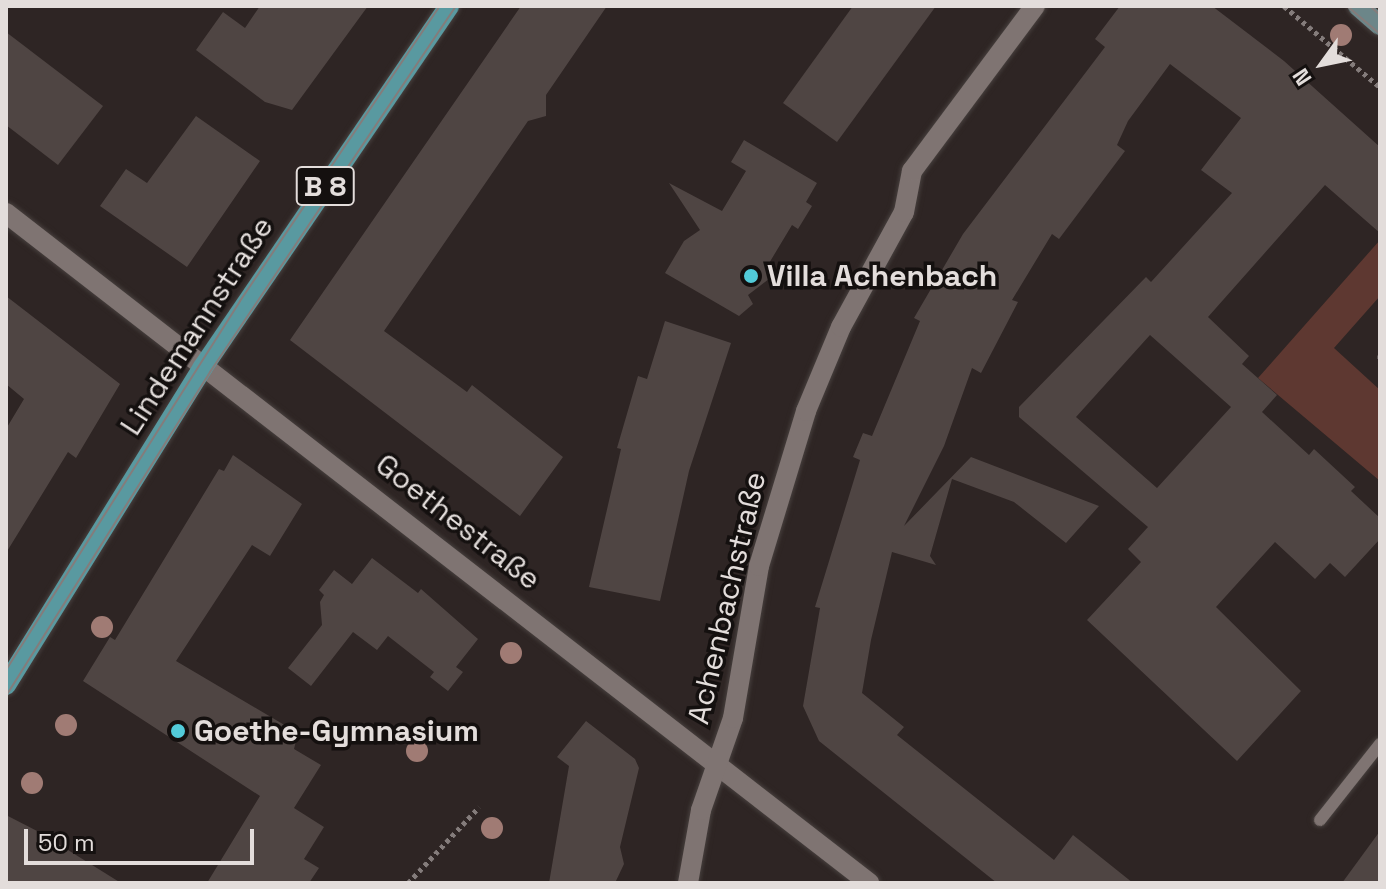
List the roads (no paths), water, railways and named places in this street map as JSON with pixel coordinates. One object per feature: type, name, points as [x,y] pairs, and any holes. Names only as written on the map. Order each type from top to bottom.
[{"type":"main road","name":"Lindemannstraße","points":[[6,685],[203,367],[449,6]]},
{"type":"street","name":"Achenbachstraße","points":[[688,883],[701,810],[733,718],[763,550],[806,411],[841,327],[904,212],[912,171],[1035,6]]},
{"type":"street","name":"Goethestraße","points":[[6,213],[718,762],[869,883]]},
{"type":"lane","points":[[1320,820],[1380,744]]},
{"type":"tram line","points":[[6,670],[240,301],[440,6]]},
{"type":"tram line","points":[[6,696],[210,372],[456,6]]},
{"type":"tram line","points":[[1347,6],[1380,34]]},
{"type":"tram line","points":[[1370,6],[1380,15]]},
{"type":"place","name":"Villa Achenbach","points":[[751,276]]},
{"type":"place","name":"Goethe-Gymnasium","points":[[178,731]]}]
